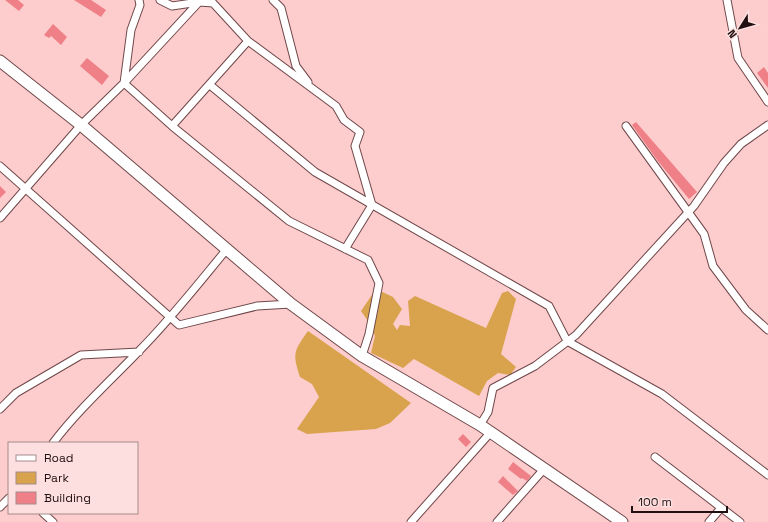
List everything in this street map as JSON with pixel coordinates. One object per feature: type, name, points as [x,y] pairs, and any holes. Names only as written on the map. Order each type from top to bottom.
[{"type":"main road","points":[[0,61],[81,126],[291,304],[362,356],[491,432],[621,522]]},
{"type":"street","points":[[124,82],[131,30],[140,6],[139,0]]},
{"type":"street","points":[[160,0],[172,6],[199,1],[213,3],[248,41],[336,106],[344,120],[360,132],[355,146],[372,205],[345,249]]},
{"type":"street","points":[[273,0],[281,8]]},
{"type":"street","points":[[278,0],[296,66],[312,89]]},
{"type":"street","points":[[727,0],[738,58],[768,102]]},
{"type":"street","points":[[0,218],[81,126],[199,1]]},
{"type":"street","points":[[172,126],[248,41]]},
{"type":"street","points":[[124,82],[172,126],[289,221],[368,260],[379,283],[369,334],[362,356]]},
{"type":"street","points":[[210,85],[315,172],[549,306],[567,341],[662,394],[768,475]]},
{"type":"street","points":[[626,126],[704,234],[713,266],[746,310],[768,330]]},
{"type":"street","points":[[480,425],[488,412],[493,388],[535,366],[576,335],[688,213],[728,158],[741,144],[768,126]]},
{"type":"street","points":[[0,166],[179,325],[257,306],[291,304]]},
{"type":"street","points":[[54,442],[70,421],[139,352],[170,318],[227,249]]},
{"type":"street","points":[[0,409],[16,393],[81,355],[139,352]]},
{"type":"street","points":[[414,521],[491,432]]},
{"type":"street","points":[[655,457],[740,522]]},
{"type":"street","points":[[497,522],[544,469]]},
{"type":"street","points":[[0,507],[8,499]]},
{"type":"street","points":[[709,522],[720,508]]},
{"type":"street","points":[[44,514],[53,522]]},
{"type":"green space","points":[[376,289],[393,297],[402,309],[393,324],[397,330],[400,325],[410,326],[408,301],[415,296],[486,328],[502,293],[508,291],[516,299],[501,354],[516,367],[510,375],[498,373],[487,381],[479,396],[414,359],[403,368],[371,353],[375,336],[370,324],[361,311]]},
{"type":"green space","points":[[308,331],[411,403],[390,423],[376,429],[307,434],[297,429],[319,397],[312,384],[300,377],[295,357],[297,348]]},
{"type":"building","points":[[5,0],[18,0],[24,5],[19,11]]},
{"type":"building","points":[[74,0],[91,0],[106,10],[101,17]]},
{"type":"building","points":[[53,24],[67,37],[61,45],[51,36],[49,38],[44,35]]},
{"type":"building","points":[[87,58],[109,76],[102,85],[80,66]]},
{"type":"building","points":[[764,67],[768,73],[768,88],[757,73]]},
{"type":"building","points":[[636,122],[697,192],[689,199],[657,160],[632,125]]},
{"type":"building","points":[[0,186],[6,192],[0,198]]},
{"type":"building","points":[[463,434],[471,442],[466,447],[458,439]]},
{"type":"building","points":[[513,462],[531,476],[527,481],[522,478],[521,479],[508,469]]},
{"type":"building","points":[[503,476],[518,491],[513,495],[498,482]]}]
